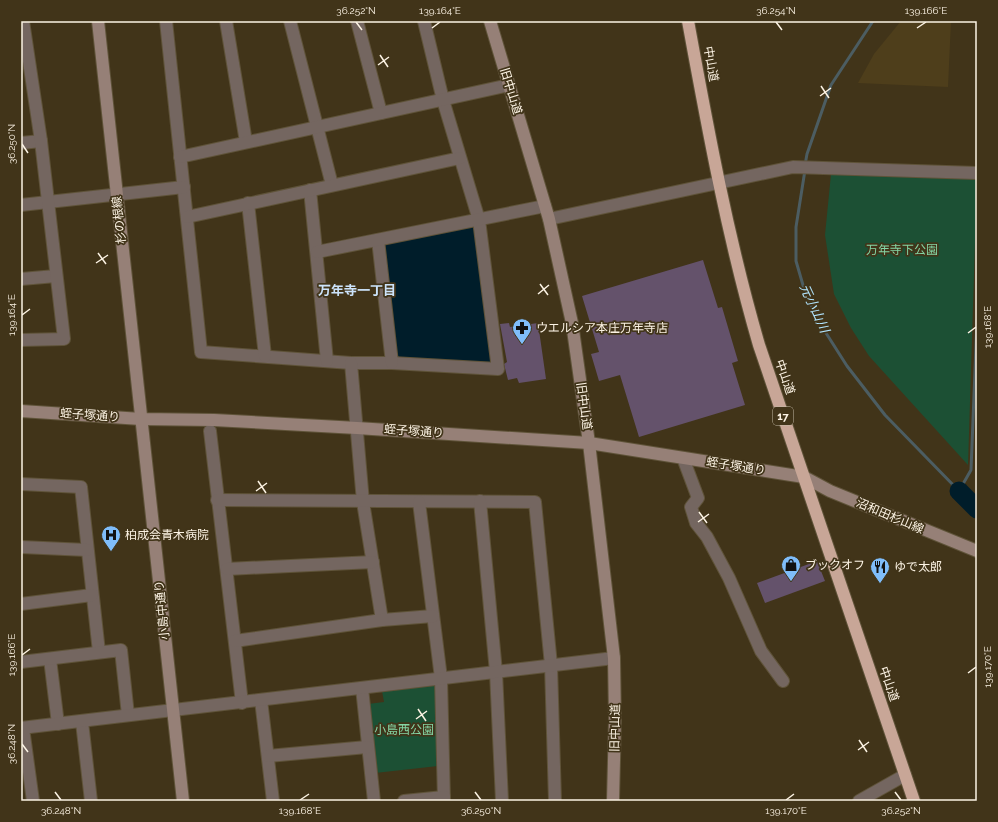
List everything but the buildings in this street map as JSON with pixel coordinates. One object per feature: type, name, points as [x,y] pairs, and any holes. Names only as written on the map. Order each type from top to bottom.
[{"type":"highway","name":"中山道","points":[[688,21],[718,183],[745,299],[759,345],[914,801]]},
{"type":"street","points":[[21,340],[64,339],[49,202],[23,21]]},
{"type":"street","name":"杉の根線","points":[[98,21],[140,419]]},
{"type":"street","points":[[166,21],[201,352],[350,363],[392,363],[498,369],[479,220],[443,100],[424,21]]},
{"type":"street","points":[[226,21],[246,142]]},
{"type":"street","points":[[290,21],[332,185]]},
{"type":"street","points":[[357,21],[381,113]]},
{"type":"street","name":"旧中山道","points":[[490,21],[549,219],[572,323],[589,443],[614,658],[615,719],[613,801]]},
{"type":"street","points":[[180,157],[509,85]]},
{"type":"street","points":[[21,143],[41,141]]},
{"type":"street","points":[[187,217],[460,158]]},
{"type":"street","points":[[549,219],[797,167],[977,173]]},
{"type":"street","points":[[21,205],[184,187]]},
{"type":"street","points":[[310,190],[327,361]]},
{"type":"street","points":[[248,203],[264,356]]},
{"type":"street","points":[[317,252],[545,206]]},
{"type":"street","points":[[378,240],[392,363]]},
{"type":"street","points":[[21,279],[56,276]]},
{"type":"street","points":[[350,363],[363,502],[382,620]]},
{"type":"street","name":"蛭子塚通り","points":[[21,411],[140,419],[214,420],[357,428],[589,443],[804,477]]},
{"type":"street","name":"小島中通り","points":[[140,419],[183,801]]},
{"type":"street","points":[[210,431],[242,703]]},
{"type":"street","points":[[683,458],[698,498],[691,506],[696,523],[707,537],[729,578],[761,651],[783,681]]},
{"type":"street","name":"沼和田杉山線","points":[[804,477],[830,491],[977,551]]},
{"type":"street","points":[[21,484],[81,487],[99,652]]},
{"type":"street","points":[[217,500],[535,502],[551,665],[555,801]]},
{"type":"street","points":[[480,501],[496,672],[502,801]]},
{"type":"street","points":[[404,801],[444,799],[440,678],[419,502]]},
{"type":"street","points":[[21,547],[87,550]]},
{"type":"street","points":[[227,569],[373,562]]},
{"type":"street","points":[[21,604],[92,595]]},
{"type":"street","points":[[235,641],[382,620],[433,616]]},
{"type":"street","points":[[21,662],[121,650],[128,715]]},
{"type":"street","points":[[33,801],[22,728],[614,658]]},
{"type":"street","points":[[50,659],[58,724]]},
{"type":"street","points":[[362,688],[367,747],[374,801]]},
{"type":"street","points":[[261,700],[273,801]]},
{"type":"street","points":[[82,722],[91,801]]},
{"type":"street","points":[[268,756],[367,747]]},
{"type":"street","points":[[859,801],[905,775]]},
{"type":"shaded area","points":[[901,21],[951,21],[948,87],[858,83],[874,54]]},
{"type":"green space","name":"万年寺下公園","points":[[831,174],[977,179],[968,465],[869,356],[851,328],[834,294],[825,235]]},
{"type":"green space","name":"小島西公園","points":[[433,684],[438,689],[438,766],[375,773],[368,704],[384,702],[382,691]]},
{"type":"water","points":[[471,225],[475,228],[493,360],[489,364],[400,359],[394,352],[382,246],[387,242]]},
{"type":"waterway","name":"元小山川","points":[[805,165],[807,154],[831,85],[873,21]]},
{"type":"waterway","name":"元小山川","points":[[805,170],[796,227],[796,261],[805,292],[819,322],[847,366],[885,415],[959,491],[971,470],[977,320]]},
{"type":"waterway","name":"元小山川","points":[[959,491],[977,509]]},
{"type":"place","name":"ウエルシア本庄万年寺店","points":[[522,345]]},
{"type":"place","name":"柏成会青木病院","points":[[111,552]]},
{"type":"place","name":"ブックオフ","points":[[791,582]]},
{"type":"place","name":"ゆで太郎","points":[[880,584]]},
{"type":"district","name":"万年寺一丁目","points":[[357,290]]}]
